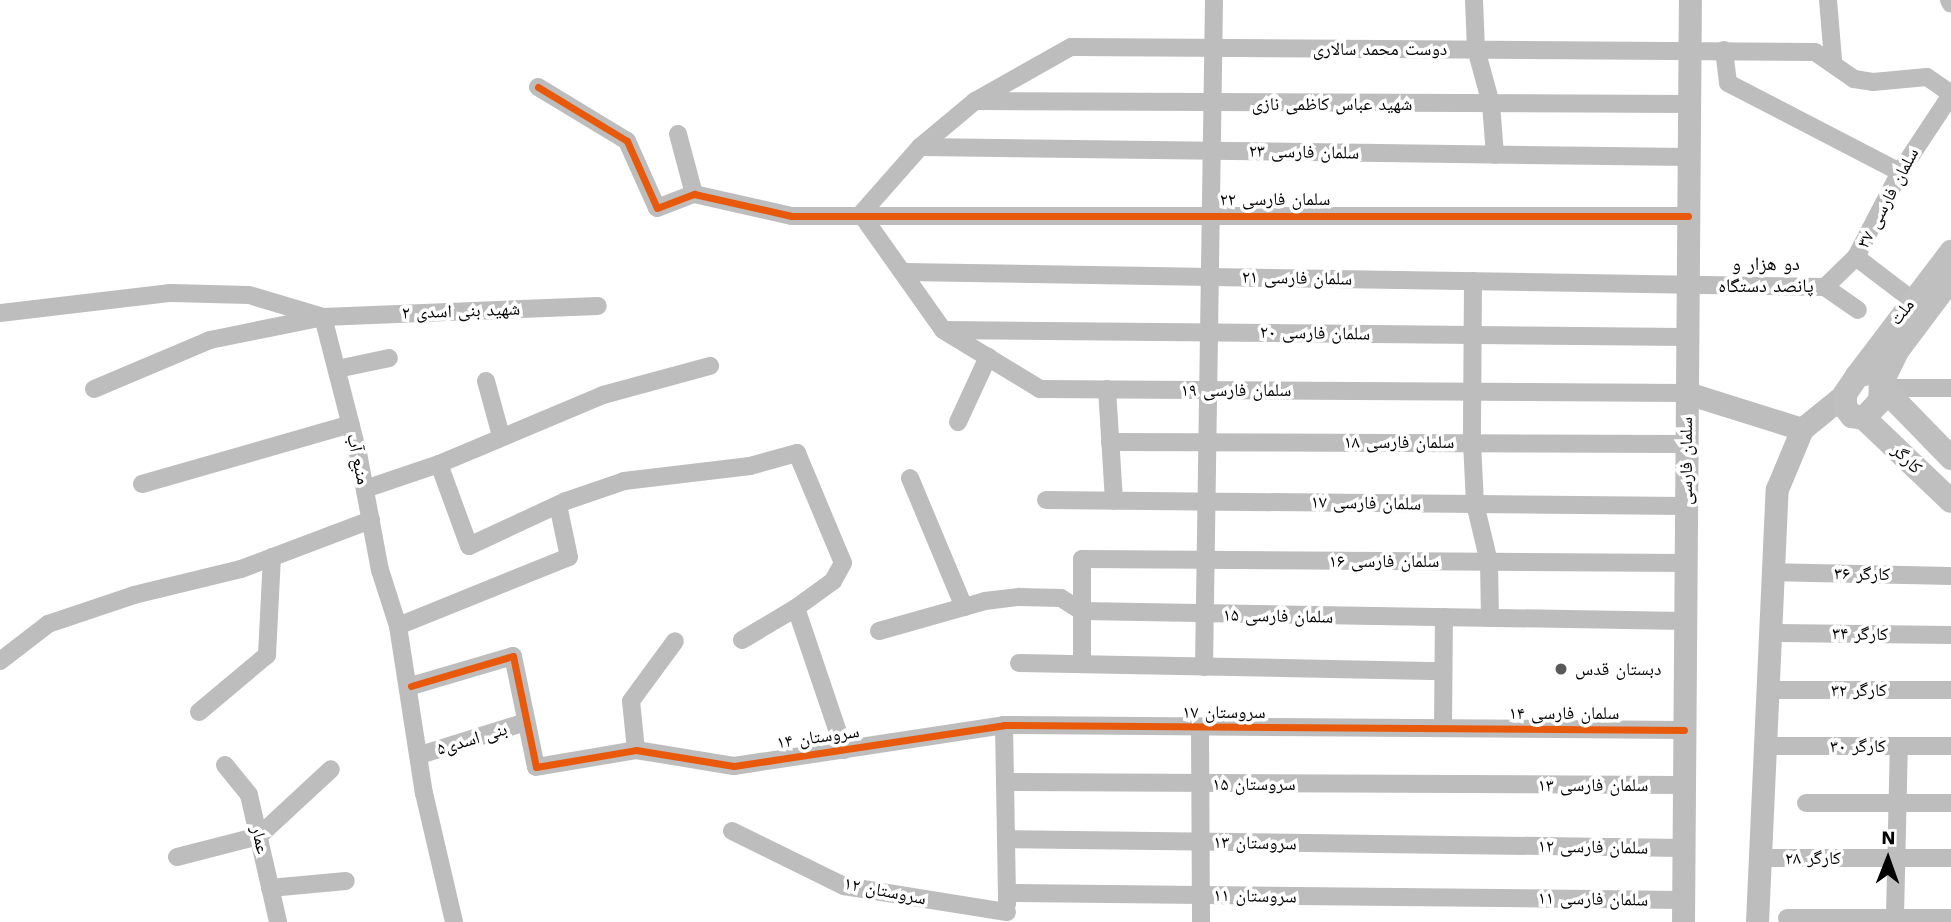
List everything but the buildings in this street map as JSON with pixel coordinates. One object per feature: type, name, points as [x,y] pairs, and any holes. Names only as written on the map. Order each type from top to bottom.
[{"type":"main road","name":"ملت","points":[[1851,385],[1912,300],[1951,252]]},
{"type":"main road","name":"ملت","points":[[1864,418],[1877,408],[1882,385],[1897,351],[1951,279]]},
{"type":"main road","points":[[1851,385],[1872,372],[1882,385]]},
{"type":"main road","name":"کارگر","points":[[1851,385],[1848,412],[1864,418],[1951,501]]},
{"type":"main road","name":"کارگر","points":[[1882,385],[1951,458]]},
{"type":"street","points":[[1204,667],[1214,0]]},
{"type":"street","points":[[1474,0],[1476,49],[1491,104],[1495,155]]},
{"type":"street","name":"سلمان فارسی","points":[[1683,911],[1690,0]]},
{"type":"street","points":[[1828,0],[1833,60],[1854,79],[1873,82],[1927,77],[1951,95]]},
{"type":"street","name":"دوست محمد سالاری","points":[[975,101],[1071,47],[1724,50],[1815,52],[1833,60]]},
{"type":"street","points":[[1724,50],[1728,83],[1900,172]]},
{"type":"street","points":[[538,88],[627,141],[657,208],[694,194],[792,216],[861,214],[920,146],[975,101]]},
{"type":"street","name":"سلمان فارسی ۳۷","points":[[1825,286],[1856,257],[1900,172],[1951,95]]},
{"type":"street","name":"شهید عباس کاظمی نازی","points":[[975,101],[1689,104]]},
{"type":"street","points":[[678,134],[694,194]]},
{"type":"street","name":"سلمان فارسی ۲۳","points":[[920,146],[1689,157]]},
{"type":"street","name":"سلمان فارسی ۲۲","points":[[861,214],[1688,216]]},
{"type":"street","name":"سلمان فارسی ۱۹","points":[[861,214],[943,330],[1040,389],[1687,393]]},
{"type":"street","points":[[1856,257],[1912,300]]},
{"type":"street","name":"سلمان فارسی ۲۱","points":[[904,272],[1689,284]]},
{"type":"street","points":[[1474,281],[1472,442],[1475,504],[1489,562],[1490,618]]},
{"type":"street","points":[[1689,284],[1825,286],[1858,310]]},
{"type":"street","points":[[0,313],[171,293],[249,295],[323,317]]},
{"type":"street","name":"شهید بنی اسدی ۲","points":[[323,317],[598,306]]},
{"type":"street","points":[[94,389],[210,340],[323,317]]},
{"type":"street","name":"منبع آب","points":[[323,317],[351,424],[380,570],[398,626],[411,686],[424,793],[454,922]]},
{"type":"street","name":"سلمان فارسی ۲۰","points":[[943,330],[1687,337]]},
{"type":"street","points":[[958,422],[988,357]]},
{"type":"street","points":[[337,369],[389,358]]},
{"type":"street","points":[[365,489],[439,464],[603,395],[710,366]]},
{"type":"street","points":[[486,381],[501,436]]},
{"type":"street","points":[[1757,922],[1777,489],[1802,429],[1851,385]]},
{"type":"street","points":[[1882,385],[1951,388]]},
{"type":"street","points":[[1107,389],[1114,501]]},
{"type":"street","points":[[1687,393],[1802,429]]},
{"type":"street","points":[[142,484],[351,424]]},
{"type":"street","name":"سلمان فارسی ۱۸","points":[[1110,442],[1687,444]]},
{"type":"street","points":[[439,464],[469,546],[558,505],[624,481],[750,466],[797,453],[843,563],[833,581],[796,608],[742,640]]},
{"type":"street","points":[[909,478],[964,607]]},
{"type":"street","name":"سلمان فارسی ۱۷","points":[[1046,500],[1686,506]]},
{"type":"street","points":[[398,626],[569,557],[558,505]]},
{"type":"street","points":[[0,661],[48,624],[272,557],[371,520]]},
{"type":"street","points":[[199,712],[267,655],[272,557]]},
{"type":"street","name":"سلمان فارسی ۱۶","points":[[1082,611],[1082,559],[1686,563]]},
{"type":"street","name":"کارگر ۳۶","points":[[1772,572],[1951,576]]},
{"type":"street","name":"سلمان فارسی ۱۵","points":[[879,631],[964,607],[1020,597],[1061,598],[1082,611],[1685,621]]},
{"type":"street","points":[[796,608],[844,750]]},
{"type":"street","points":[[1082,611],[1082,664]]},
{"type":"street","points":[[1443,728],[1444,617]]},
{"type":"street","name":"کارگر ۳۴","points":[[1769,633],[1951,635]]},
{"type":"street","points":[[636,750],[631,701],[675,641]]},
{"type":"street","points":[[411,686],[513,656],[523,723]]},
{"type":"street","points":[[1019,663],[1443,671]]},
{"type":"street","name":"کارگر ۳۲","points":[[1767,690],[1951,690]]},
{"type":"street","name":"سروستان ۱۴","points":[[523,723],[536,766],[636,750],[734,766],[1004,725]]},
{"type":"street","name":"بنی اسدی۵","points":[[420,755],[523,723]]},
{"type":"street","points":[[1004,725],[1007,917]]},
{"type":"street","name":"سروستان ۱۷","points":[[1004,725],[1443,728]]},
{"type":"street","points":[[1200,728],[1201,922]]},
{"type":"street","name":"سلمان فارسی ۱۴","points":[[1443,728],[1684,730]]},
{"type":"street","name":"کارگر ۳۰","points":[[1764,746],[1951,746]]},
{"type":"street","points":[[1895,916],[1899,746]]},
{"type":"street","name":"عمار","points":[[225,765],[249,795],[278,922]]},
{"type":"street","points":[[177,857],[259,836],[331,769]]},
{"type":"street","name":"سروستان ۱۵","points":[[1005,782],[1503,786]]},
{"type":"street","name":"سلمان فارسی ۱۳","points":[[1503,786],[1684,785]]},
{"type":"street","points":[[1806,803],[1951,803]]},
{"type":"street","name":"سروستان ۱۲","points":[[732,831],[844,886],[1007,917]]},
{"type":"street","name":"سروستان ۱۳","points":[[1006,839],[1504,846]]},
{"type":"street","name":"سلمان فارسی ۱۲","points":[[1504,846],[1683,848]]},
{"type":"street","name":"کارگر ۲۸","points":[[1759,858],[1951,858]]},
{"type":"street","points":[[270,888],[346,881]]},
{"type":"street","name":"سروستان ۱۱","points":[[1007,893],[1503,898]]},
{"type":"street","name":"سلمان فارسی ۱۱","points":[[1503,898],[1683,911]]},
{"type":"street","points":[[1787,918],[1951,918]]},
{"type":"cycle path","points":[[538,87],[627,141],[657,208],[694,194],[792,216],[1688,216]]},
{"type":"cycle path","points":[[411,686],[513,656],[536,767],[636,750],[734,766],[1004,725],[1684,730]]},
{"type":"place","name":"دبستان قدس","points":[[1561,669]]},
{"type":"district","name":"دو هزار و پانصد دستگاه","points":[[1766,275]]}]
